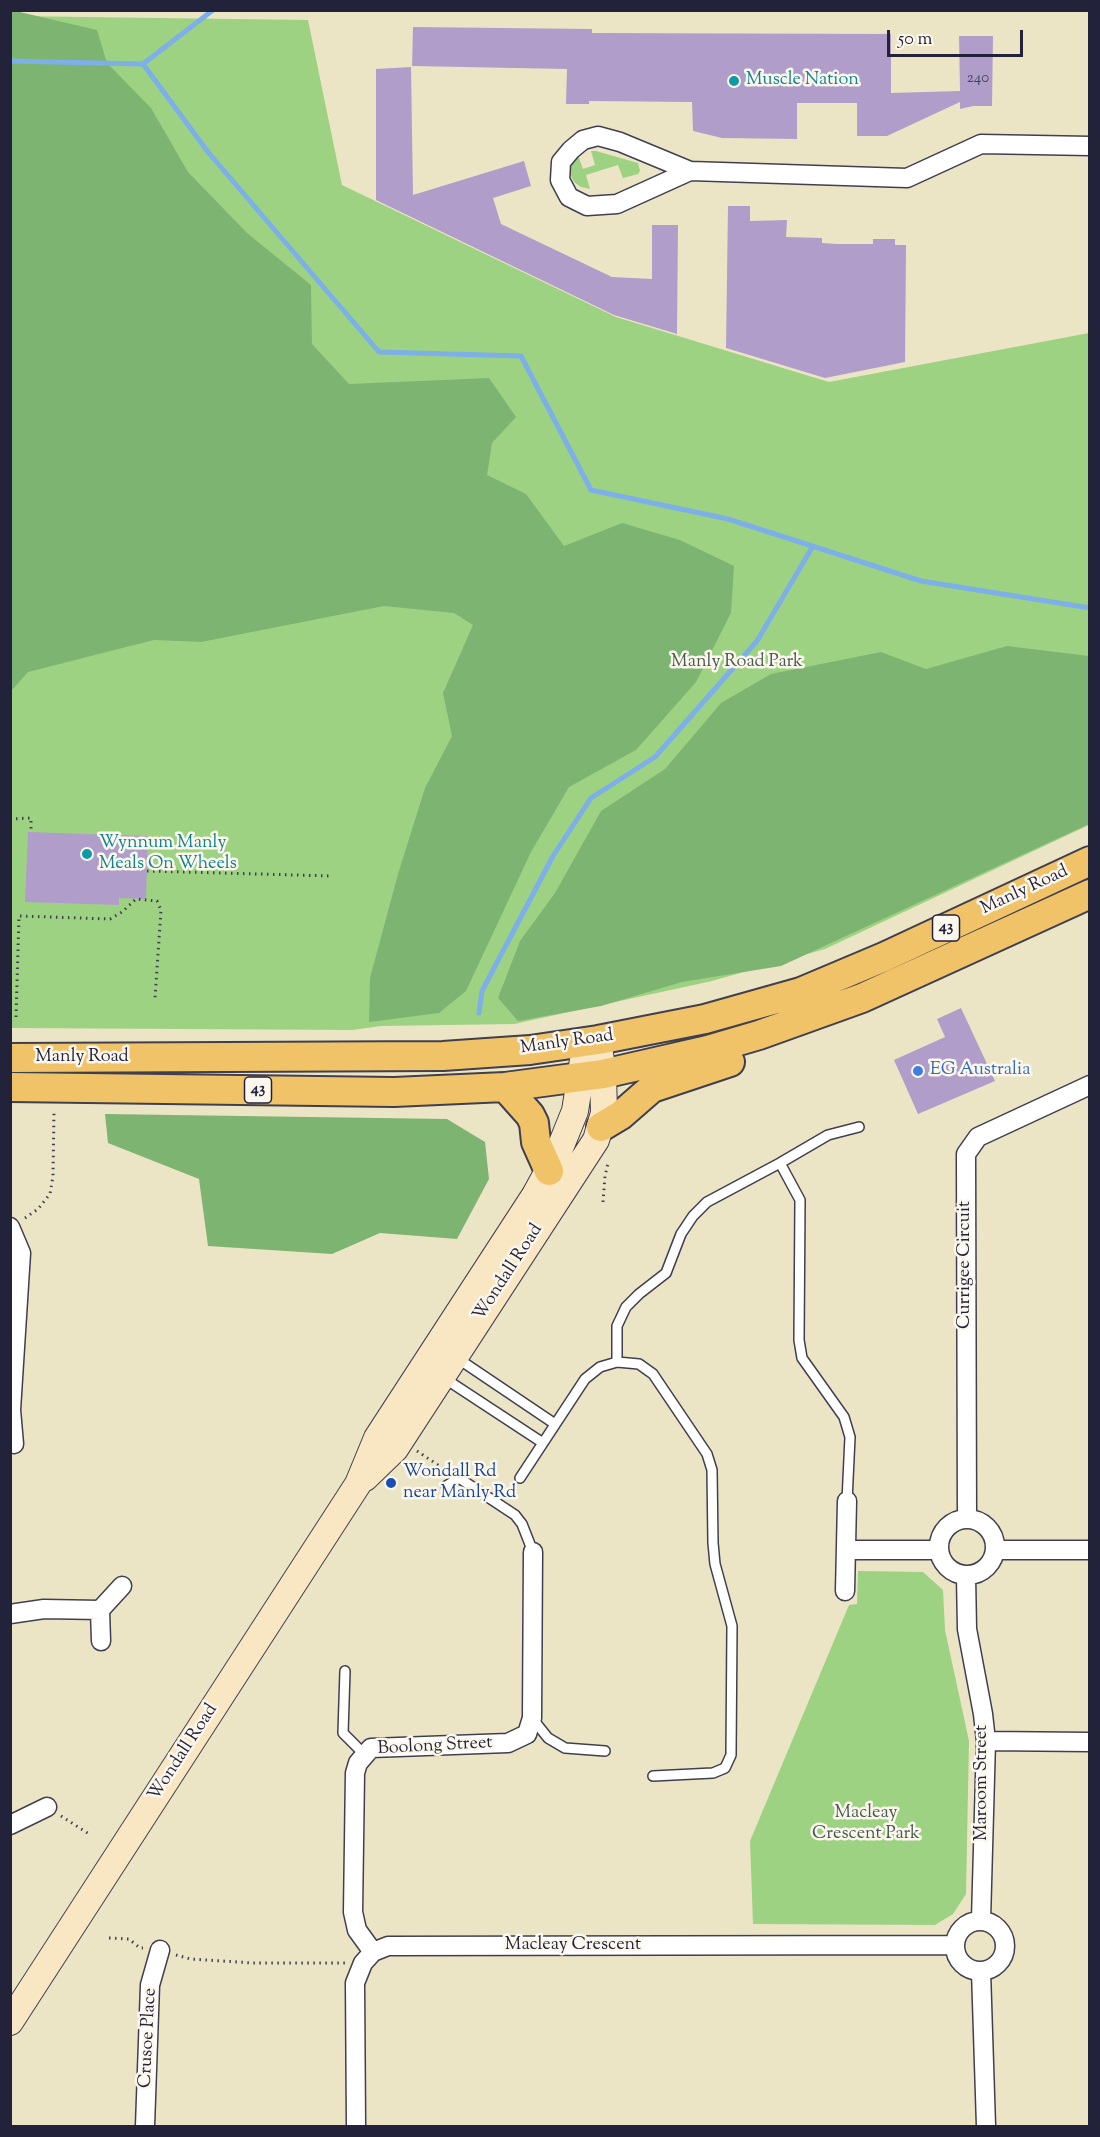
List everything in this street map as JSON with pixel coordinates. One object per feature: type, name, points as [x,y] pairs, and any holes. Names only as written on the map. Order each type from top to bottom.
[{"type":"main road","name":"Manly Road","points":[[10,1058],[443,1056],[530,1050],[592,1041],[705,1019],[801,992],[884,957],[1089,861]]},
{"type":"main road","name":"Manly Road","points":[[10,1087],[394,1092],[506,1087],[592,1075],[708,1050],[759,1035],[862,998],[1089,894]]},
{"type":"main road","points":[[601,1127],[621,1114],[652,1088],[824,1030],[845,1018],[862,998]]},
{"type":"main road","name":"Wondall Road","points":[[10,2022],[358,1484],[377,1438],[549,1171],[592,1075],[592,1041]]},
{"type":"main road","name":"Wondall Road","points":[[358,1484],[395,1449],[588,1153],[601,1127],[604,1100],[592,1075]]},
{"type":"main road","points":[[506,1087],[530,1115],[534,1123],[536,1142],[549,1171]]},
{"type":"street","points":[[690,171],[617,204],[587,206],[569,197],[560,180],[561,162],[571,150],[583,140],[598,136],[620,142],[690,171],[907,178],[981,144],[1089,146]]},
{"type":"street","name":"Currigee Circuit","points":[[967,1519],[966,1154],[978,1137],[1089,1085]]},
{"type":"street","points":[[10,1227],[21,1254],[11,1410],[14,1444]]},
{"type":"street","points":[[845,1591],[847,1501]]},
{"type":"street","points":[[967,1519],[976,1521],[989,1530],[995,1550],[992,1560],[985,1569],[966,1576],[950,1570],[943,1563],[938,1550],[939,1540],[945,1529],[953,1522],[967,1519]]},
{"type":"street","points":[[846,1550],[938,1550]]},
{"type":"street","points":[[995,1550],[1089,1550]]},
{"type":"street","points":[[532,1718],[533,1552]]},
{"type":"street","name":"Maroom Street","points":[[966,1576],[967,1629],[986,1741],[981,1920]]},
{"type":"street","points":[[101,1641],[100,1610],[122,1586]]},
{"type":"street","points":[[10,1614],[44,1609],[100,1610]]},
{"type":"street","name":"Boolong Street","points":[[368,1958],[352,1912],[355,1773],[358,1763],[371,1748],[508,1743],[527,1734],[532,1718]]},
{"type":"street","points":[[986,1741],[1089,1742]]},
{"type":"street","points":[[10,1825],[47,1807]]},
{"type":"street","points":[[981,1920],[998,1928],[1004,1936],[1005,1946],[1004,1955],[998,1963],[991,1969],[981,1971],[971,1970],[962,1964],[956,1955],[954,1945],[962,1927],[981,1920]]},
{"type":"street","name":"Macleay Crescent","points":[[368,1958],[388,1946],[954,1945]]},
{"type":"street","name":"Crusoe Place","points":[[145,2127],[150,1985],[160,1950]]},
{"type":"street","points":[[356,2127],[355,1983],[368,1958]]},
{"type":"street","points":[[981,1971],[986,2127]]},
{"type":"lane","points":[[617,1362],[617,1326],[626,1307],[666,1273],[681,1234],[693,1215],[707,1202],[828,1134],[859,1127]]},
{"type":"lane","points":[[780,1163],[800,1200],[799,1340],[802,1358],[844,1417],[850,1437],[847,1501]]},
{"type":"lane","points":[[519,1478],[585,1379],[600,1367],[617,1362],[639,1364],[653,1374],[707,1454],[712,1470],[715,1564],[732,1626],[731,1755],[725,1768],[713,1773],[653,1776]]},
{"type":"lane","points":[[449,1367],[555,1424]]},
{"type":"lane","points":[[449,1367],[543,1443]]},
{"type":"lane","points":[[446,1486],[459,1478],[515,1515],[522,1524],[533,1552]]},
{"type":"lane","points":[[343,1733],[345,1671]]},
{"type":"lane","points":[[532,1718],[548,1738],[565,1748],[605,1751]]},
{"type":"lane","points":[[332,1733],[343,1733],[365,1755]]},
{"type":"path","points":[[10,819],[31,818],[31,832]]},
{"type":"path","points":[[147,871],[332,876]]},
{"type":"path","points":[[16,1017],[19,916],[110,919],[136,899],[157,901],[161,910],[155,998]]},
{"type":"path","points":[[10,953],[18,953]]},
{"type":"path","points":[[10,1227],[38,1209],[50,1194],[53,1176],[54,1111]]},
{"type":"path","points":[[603,1202],[605,1176],[610,1157]]},
{"type":"path","points":[[416,1450],[459,1478]]},
{"type":"path","points":[[47,1807],[89,1834]]},
{"type":"path","points":[[109,1938],[129,1939],[140,1948],[160,1950],[191,1959],[253,1963],[368,1958]]},
{"type":"green space","points":[[11,10],[97,30],[107,63],[151,108],[188,172],[247,233],[311,285],[312,344],[349,384],[489,378],[516,417],[492,443],[487,475],[526,494],[564,546],[622,523],[680,540],[734,566],[731,613],[696,682],[636,750],[569,787],[531,852],[466,991],[439,1013],[369,1022],[370,978],[398,874],[425,788],[452,736],[443,693],[473,625],[454,613],[384,606],[201,642],[154,640],[28,672],[11,691]]},
{"type":"green space","name":"Manly Road Park","points":[[11,16],[308,20],[342,185],[616,317],[829,382],[1089,333],[1089,825],[825,949],[712,981],[514,1024],[381,1026],[352,1030],[11,1028]]},
{"type":"green space","points":[[591,151],[638,163],[640,171],[638,174],[623,178],[618,165],[586,175],[590,189],[581,187],[574,182],[569,166],[578,155],[583,169],[595,165]]},
{"type":"green space","points":[[1007,646],[1089,656],[1089,824],[781,966],[682,982],[601,1006],[518,1021],[498,998],[520,941],[555,893],[601,811],[665,769],[721,703],[771,674],[881,652],[926,669]]},
{"type":"green space","points":[[105,1114],[447,1119],[485,1142],[489,1179],[457,1239],[380,1233],[332,1254],[208,1246],[199,1179],[108,1143]]},
{"type":"green space","name":"Macleay Crescent Park","points":[[858,1571],[923,1572],[943,1590],[945,1630],[969,1741],[966,1894],[953,1914],[935,1925],[753,1924],[750,1841],[849,1605],[857,1604]]},
{"type":"building","points":[[413,27],[592,29],[592,33],[891,34],[891,93],[960,91],[959,36],[993,36],[992,106],[960,109],[960,102],[887,136],[857,136],[857,103],[797,103],[797,139],[722,138],[693,131],[692,102],[589,101],[589,104],[566,104],[567,69],[412,66]]},
{"type":"building","points":[[411,67],[413,195],[524,161],[531,186],[493,198],[501,224],[612,277],[652,279],[652,225],[678,225],[677,334],[614,315],[376,200],[376,69]]},
{"type":"building","points":[[728,206],[750,206],[750,221],[787,220],[786,237],[822,238],[822,243],[838,244],[873,244],[873,239],[895,239],[895,245],[906,245],[905,362],[825,378],[726,348]]},
{"type":"building","name":"Wynnum Manly Meals On Wheels","points":[[28,832],[148,836],[146,899],[119,898],[119,905],[25,902]]},
{"type":"building","points":[[961,1008],[995,1081],[918,1114],[894,1060],[945,1037],[937,1019]]},
{"type":"waterway","points":[[143,64],[213,10]]},
{"type":"waterway","points":[[10,61],[143,64],[208,152],[379,352],[521,356],[591,490],[728,519],[921,581],[1090,608]]},
{"type":"waterway","points":[[479,1013],[482,991],[553,856],[591,798],[655,757],[757,641],[813,546]]},
{"type":"place","name":"Muscle Nation","points":[[734,81]]},
{"type":"place","name":"Wynnum Manly Meals On Wheels","points":[[87,854]]},
{"type":"place","name":"EG Australia","points":[[918,1071]]},
{"type":"place","name":"Wondall Rd near Manly Rd","points":[[391,1483]]}]
